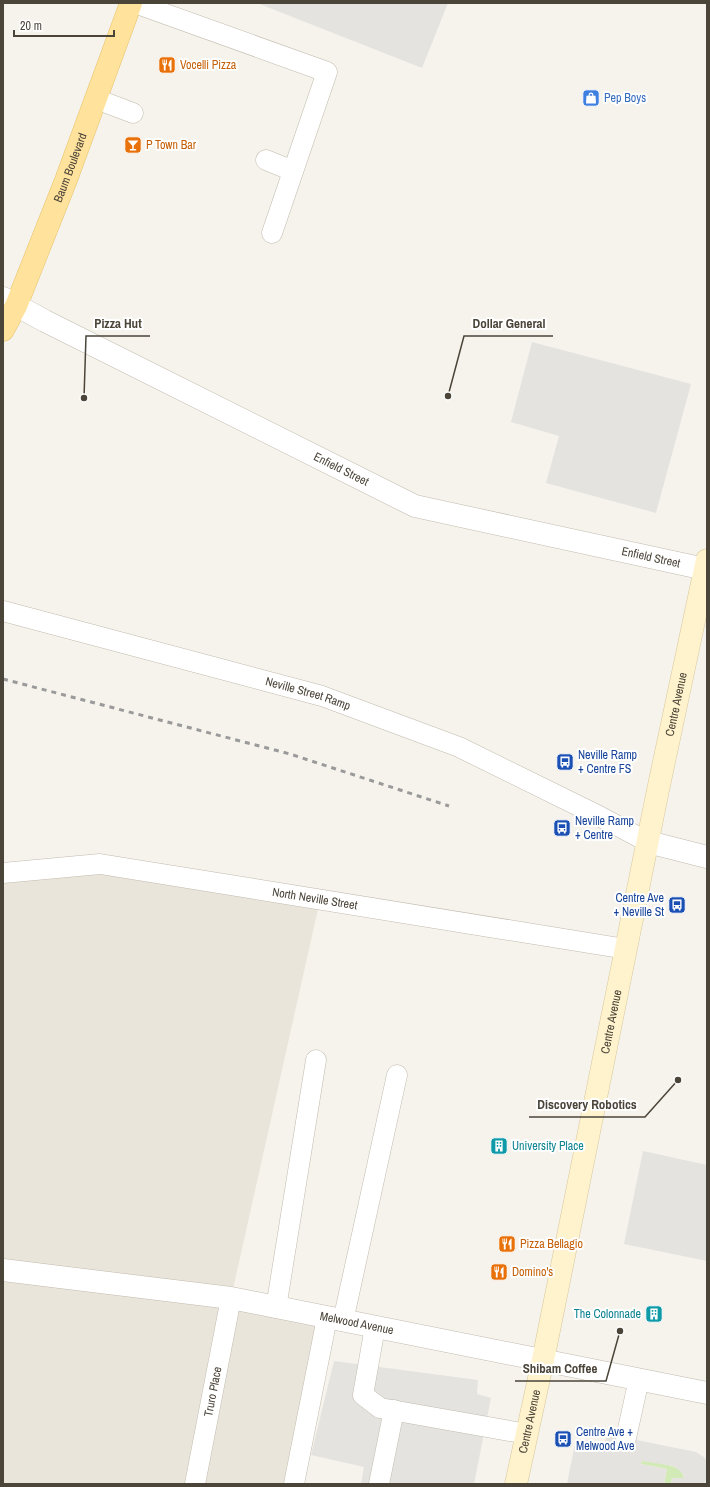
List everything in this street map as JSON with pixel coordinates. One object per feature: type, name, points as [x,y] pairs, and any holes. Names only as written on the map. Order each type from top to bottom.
[{"type":"main road","name":"Baum Boulevard","points":[[3,330],[9,302],[66,180],[131,3]]},
{"type":"main road","name":"Centre Avenue","points":[[516,1484],[543,1360],[706,564]]},
{"type":"street","name":"Enfield Street","points":[[9,302],[415,506],[706,564]]},
{"type":"street","points":[[648,842],[707,857]]},
{"type":"street","name":"Melwood Avenue","points":[[3,1270],[231,1298],[707,1393]]},
{"type":"lane","points":[[135,3],[327,72],[272,233]]},
{"type":"lane","points":[[96,99],[133,113]]},
{"type":"lane","points":[[266,160],[294,171]]},
{"type":"lane","name":"Neville Street Ramp","points":[[3,611],[322,696],[459,747],[599,816],[648,842]]},
{"type":"lane","name":"North Neville Street","points":[[3,873],[100,864],[626,949]]},
{"type":"lane","points":[[276,1308],[316,1060]]},
{"type":"lane","points":[[294,1484],[397,1075]]},
{"type":"lane","name":"Truro Place","points":[[195,1484],[231,1298]]},
{"type":"lane","points":[[375,1327],[363,1396],[380,1408],[527,1434]]},
{"type":"lane","points":[[626,1438],[639,1379]]},
{"type":"lane","points":[[379,1484],[394,1410]]},
{"type":"shaded area","points":[[257,3],[448,3],[422,68]]},
{"type":"shaded area","points":[[532,342],[691,384],[656,513],[546,483],[559,436],[511,422]]},
{"type":"shaded area","points":[[100,864],[320,900],[231,1298],[327,1318],[285,1484],[3,1484],[3,873]]},
{"type":"shaded area","points":[[643,1151],[707,1165],[707,1261],[624,1244]]},
{"type":"shaded area","points":[[334,1361],[478,1380],[477,1394],[491,1398],[474,1484],[361,1484],[364,1467],[311,1455]]},
{"type":"shaded area","points":[[607,1434],[696,1452],[705,1458],[707,1463],[705,1484],[671,1484],[672,1478],[684,1478],[683,1474],[678,1469],[673,1466],[643,1461],[641,1464],[667,1469],[664,1484],[567,1484],[576,1439],[603,1443],[605,1442]]},
{"type":"green space","points":[[643,1461],[661,1463],[678,1469],[684,1478],[672,1478],[671,1484],[664,1484],[667,1469],[641,1464]]},
{"type":"railway","points":[[3,679],[290,754],[449,806]]},
{"type":"place","name":"Vocelli Pizza","points":[[167,65]]},
{"type":"place","name":"Pep Boys","points":[[591,98]]},
{"type":"place","name":"P Town Bar","points":[[133,145]]},
{"type":"place","name":"Dollar General","points":[[448,396]]},
{"type":"place","name":"Pizza Hut","points":[[84,398]]},
{"type":"place","name":"Neville Ramp + Centre FS","points":[[565,762]]},
{"type":"place","name":"Neville Ramp + Centre","points":[[562,828]]},
{"type":"place","name":"Centre Ave + Neville St","points":[[677,905]]},
{"type":"place","name":"Discovery Robotics","points":[[678,1080]]},
{"type":"place","name":"University Place","points":[[499,1146]]},
{"type":"place","name":"Pizza Bellagio","points":[[507,1244]]},
{"type":"place","name":"Domino's","points":[[499,1272]]},
{"type":"place","name":"The Colonnade","points":[[654,1314]]},
{"type":"place","name":"Shibam Coffee","points":[[620,1331]]},
{"type":"place","name":"Centre Ave + Melwood Ave","points":[[563,1439]]}]
